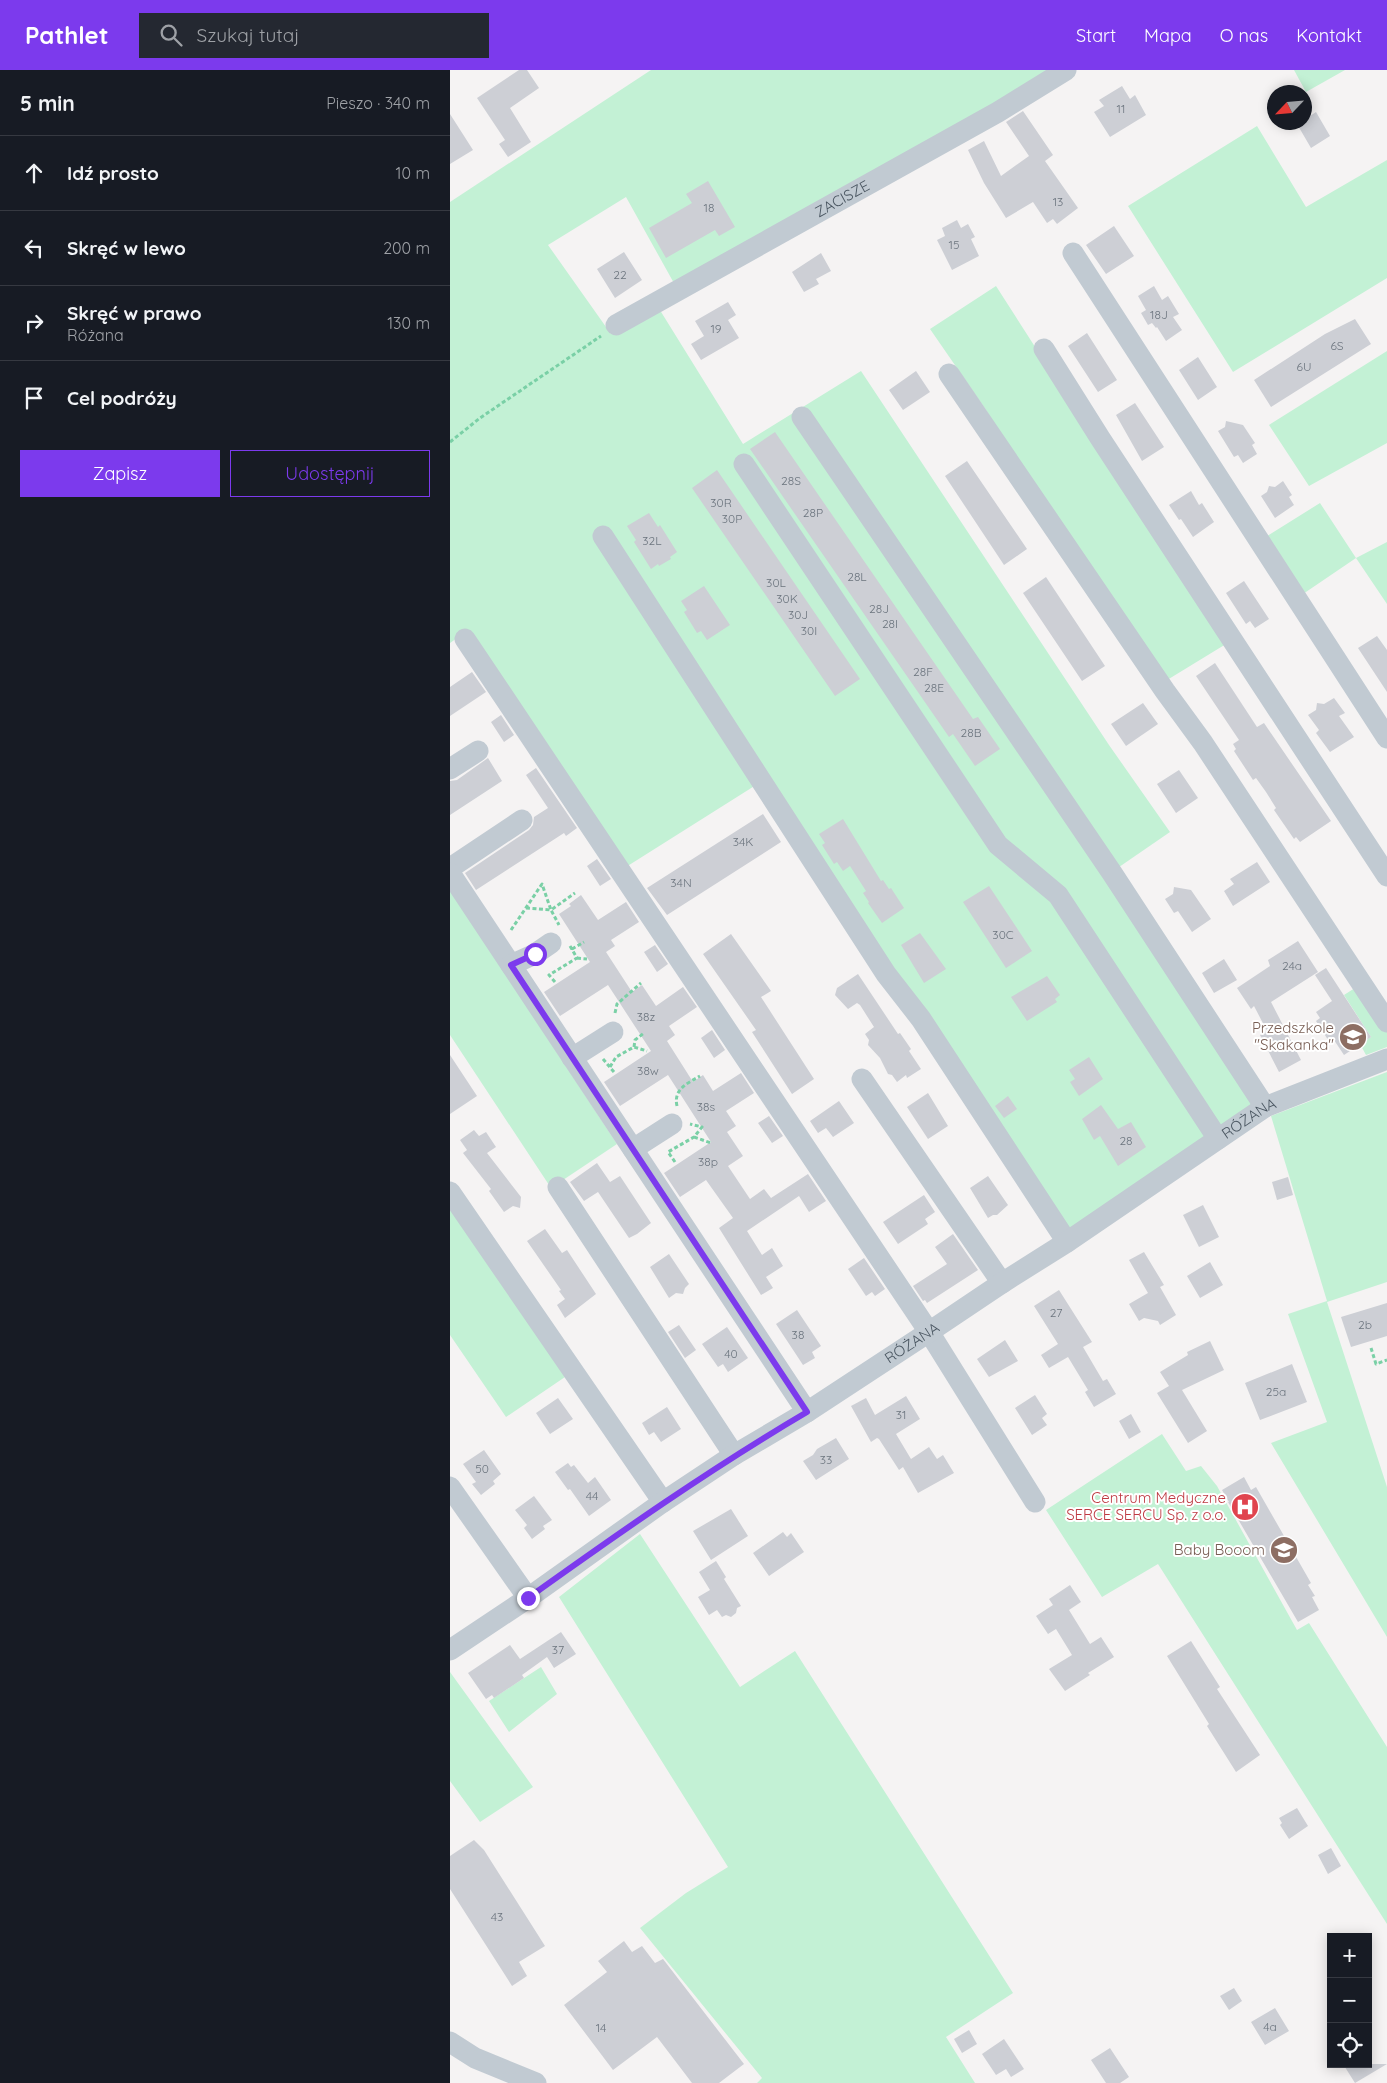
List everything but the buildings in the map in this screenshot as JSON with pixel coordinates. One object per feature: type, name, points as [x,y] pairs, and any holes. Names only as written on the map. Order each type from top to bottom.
[{"type":"street","name":"ZACISZE","points":[[616,325],[998,112],[1066,70]]},
{"type":"street","points":[[1073,253],[1387,738]]},
{"type":"street","points":[[1044,349],[1100,438],[1387,876]]},
{"type":"street","points":[[948,374],[1165,691],[1203,743],[1387,1022]]},
{"type":"street","points":[[802,417],[1112,873],[1265,1107]]},
{"type":"street","points":[[744,464],[998,844],[1058,895],[1218,1138]]},
{"type":"street","points":[[603,536],[886,974],[921,1019],[1067,1242]]},
{"type":"street","points":[[465,639],[929,1332],[1035,1502]]},
{"type":"street","points":[[450,769],[478,751]]},
{"type":"street","points":[[450,868],[522,820]]},
{"type":"street","points":[[450,873],[807,1412]]},
{"type":"street","points":[[511,965],[535,954],[551,943]]},
{"type":"street","points":[[572,1058],[620,1028]]},
{"type":"street","name":"RÓŻANA","points":[[453,1642],[528,1598],[663,1502],[734,1455],[807,1412],[1067,1242],[1265,1107],[1387,1059]]},
{"type":"street","points":[[862,1079],[1002,1283]]},
{"type":"street","points":[[633,1150],[672,1124]]},
{"type":"street","points":[[558,1187],[734,1455]]},
{"type":"street","points":[[450,1192],[663,1502]]},
{"type":"street","points":[[450,1486],[528,1598]]},
{"type":"street","points":[[450,2042],[475,2058],[536,2083]]},
{"type":"path","points":[[450,442],[480,418],[616,325]]},
{"type":"path","points":[[500,948],[542,884],[551,910],[576,893]]},
{"type":"path","points":[[572,949],[584,942]]},
{"type":"path","points":[[577,958],[587,959]]},
{"type":"path","points":[[635,1040],[620,1028],[615,1014],[617,1004],[641,983]]},
{"type":"path","points":[[634,1047],[635,1040],[644,1033]]},
{"type":"path","points":[[610,1067],[616,1057],[634,1047],[647,1051]]},
{"type":"path","points":[[694,1137],[711,1143]]},
{"type":"path","points":[[1371,1348],[1376,1364],[1387,1360]]},
{"type":"green space","points":[[651,70],[1054,70],[675,285],[626,197],[548,245],[611,334],[658,307],[743,444],[861,371],[1109,745],[1170,832],[1106,876],[1257,1102],[1067,1231],[756,785],[626,867],[467,631],[450,643],[450,202]]},
{"type":"green space","points":[[1294,70],[1345,70],[1312,89],[1312,85],[1302,85]]},
{"type":"green space","points":[[1257,126],[1306,207],[1387,160],[1387,278],[1233,372],[1128,206]]},
{"type":"green space","points":[[996,286],[1226,644],[1154,688],[986,410],[930,329]]},
{"type":"green space","points":[[1387,351],[1387,443],[1309,486],[1269,425]]},
{"type":"green space","points":[[1320,503],[1356,558],[1303,594],[1264,538]]},
{"type":"green space","points":[[1387,542],[1387,604],[1356,558]]},
{"type":"green space","points":[[450,889],[617,1144],[551,1188],[450,1035]]},
{"type":"green space","points":[[1358,986],[1387,1030],[1387,1047],[1366,1055],[1360,1044],[1371,1037],[1344,995]]},
{"type":"green space","points":[[1387,1072],[1387,1282],[1327,1302],[1387,1487],[1387,1637],[1271,1443],[1327,1422],[1288,1314],[1327,1301],[1271,1116]]},
{"type":"green space","points":[[450,1202],[565,1377],[506,1417],[450,1335]]},
{"type":"green space","points":[[1162,1434],[1186,1471],[1201,1466],[1217,1486],[1297,1630],[1309,1623],[1387,1747],[1387,1924],[1158,1564],[1102,1597],[1046,1510]]},
{"type":"green space","points":[[640,1534],[740,1687],[795,1651],[1013,1993],[946,2037],[975,2083],[757,2083],[762,2078],[640,1928],[686,1893],[728,1867],[559,1597]]},
{"type":"green space","points":[[541,1667],[557,1694],[509,1732],[489,1701]]},
{"type":"green space","points":[[450,1672],[533,1787],[480,1822],[450,1781]]},
{"type":"place","name":"Przedszkole \"Skakanka\"","points":[[1353,1037]]},
{"type":"place","name":"Centrum Medyczne SERCE SERCU Sp. z o.o.","points":[[1245,1507]]},
{"type":"place","name":"Baby Booom","points":[[1284,1550]]},
{"type":"route","points":[[528,1598],[663,1502],[734,1455],[807,1412],[511,965],[535,954]]}]
